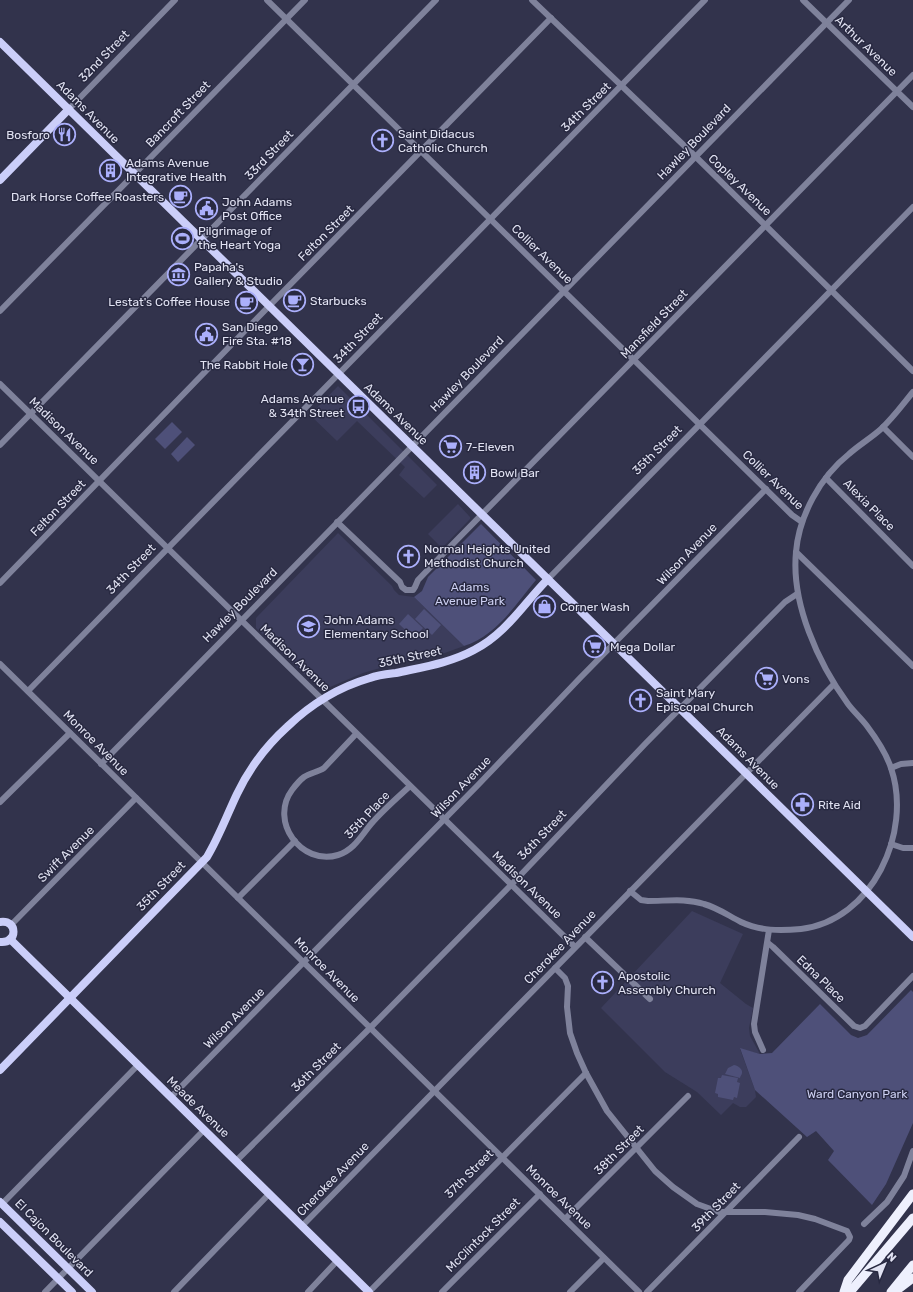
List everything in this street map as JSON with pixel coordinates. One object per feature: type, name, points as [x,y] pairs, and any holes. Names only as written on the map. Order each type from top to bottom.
[{"type":"highway","points":[[844,1292],[848,1280],[913,1194]]},
{"type":"highway","points":[[850,1292],[913,1218]]},
{"type":"highway","points":[[893,1292],[913,1265]]},
{"type":"highway","points":[[893,1292],[913,1278]]},
{"type":"main road","name":"Adams Avenue","points":[[1,45],[69,109],[913,937]]},
{"type":"main road","name":"32nd Street","points":[[0,180],[69,109]]},
{"type":"main road","name":"35th Street","points":[[0,1070],[207,857],[219,835],[236,796],[256,763],[274,739],[288,726],[322,700],[349,686],[370,678],[443,663],[475,650],[491,639],[516,616],[548,579]]},
{"type":"main road","points":[[0,922],[6,922],[11,925],[14,931],[10,939],[0,942]]},
{"type":"main road","name":"Meade Avenue","points":[[10,939],[369,1292]]},
{"type":"main road","name":"El Cajon Boulevard","points":[[1,1203],[92,1292]]},
{"type":"main road","points":[[0,1222],[72,1292]]},
{"type":"street","name":"32nd Street","points":[[69,109],[175,0]]},
{"type":"street","name":"Collier Avenue","points":[[267,0],[792,515],[802,522]]},
{"type":"street","name":"Bancroft Street","points":[[0,311],[305,0]]},
{"type":"street","name":"33rd Street","points":[[0,446],[436,0]]},
{"type":"street","name":"Copley Avenue","points":[[532,0],[695,156],[913,371]]},
{"type":"street","name":"34th Street","points":[[28,692],[167,548],[705,0]]},
{"type":"street","name":"Arthur Avenue","points":[[803,0],[913,107]]},
{"type":"street","name":"Hawley Boulevard","points":[[101,764],[849,0]]},
{"type":"street","name":"Felton Street","points":[[0,583],[551,18]]},
{"type":"street","name":"Mansfield Street","points":[[338,522],[400,582],[402,587],[406,590],[413,590],[418,580],[913,75]]},
{"type":"street","name":"35th Street","points":[[548,579],[913,208]]},
{"type":"street","name":"Madison Avenue","points":[[0,384],[575,947]]},
{"type":"street","points":[[630,891],[641,900],[686,900],[704,904],[716,908],[742,922],[769,930],[802,929],[824,924],[847,910],[867,892],[879,873],[891,844],[897,814],[897,795],[891,768],[879,744],[866,724],[849,706],[834,684],[813,643],[797,594],[795,575],[796,552],[798,533],[802,522],[826,478],[848,454],[883,427],[913,392]]},
{"type":"street","points":[[883,427],[913,457]]},
{"type":"street","name":"Alexia Place","points":[[826,478],[913,566]]},
{"type":"street","name":"Wilson Avenue","points":[[171,1098],[445,820],[614,644],[766,489]]},
{"type":"street","points":[[796,552],[913,666]]},
{"type":"street","name":"36th Street","points":[[236,1161],[511,885],[680,708],[784,602],[797,594]]},
{"type":"street","name":"Monroe Avenue","points":[[1,667],[202,862],[639,1292]]},
{"type":"street","name":"Cherokee Avenue","points":[[302,1226],[834,684]]},
{"type":"street","points":[[0,802],[70,733]]},
{"type":"street","name":"35th Place","points":[[356,734],[324,768],[304,777],[292,790],[285,804],[284,818],[290,834],[302,849],[315,856],[322,857],[338,855],[352,848],[370,825],[410,786]]},
{"type":"street","points":[[891,768],[902,764],[913,763]]},
{"type":"street","name":"Swift Avenue","points":[[11,925],[136,798]]},
{"type":"street","points":[[238,898],[295,841]]},
{"type":"street","points":[[891,844],[903,848],[913,848]]},
{"type":"street","points":[[763,1050],[755,1032],[754,1024],[769,930]]},
{"type":"street","points":[[585,937],[650,999]]},
{"type":"street","name":"Edna Place","points":[[768,943],[773,946],[854,1026],[860,1028],[865,1026],[913,976]]},
{"type":"street","points":[[556,968],[565,978],[568,986],[567,1007],[570,1033],[576,1054],[607,1111],[654,1171],[697,1204],[719,1212],[781,1212],[815,1219],[847,1231],[850,1237],[848,1240],[799,1292]]},
{"type":"street","points":[[1,1203],[138,1065]]},
{"type":"street","name":"37th Street","points":[[369,1292],[586,1073]]},
{"type":"street","name":"38th Street","points":[[565,1219],[688,1096]]},
{"type":"street","points":[[45,1292],[204,1130]]},
{"type":"street","name":"39th Street","points":[[647,1292],[799,1137]]},
{"type":"street","points":[[864,1224],[887,1202],[904,1176],[913,1151]]},
{"type":"street","points":[[174,1292],[269,1194]]},
{"type":"street","name":"McClintock Street","points":[[442,1292],[540,1194]]},
{"type":"street","points":[[570,1292],[604,1258]]},
{"type":"street","points":[[308,1292],[337,1261]]},
{"type":"shaded area","points":[[338,386],[437,485],[424,498],[399,475],[405,467],[357,421],[337,441],[310,415]]},
{"type":"shaded area","points":[[458,504],[470,517],[470,519],[442,548],[428,534]]},
{"type":"shaded area","points":[[338,533],[392,586],[399,595],[414,597],[464,646],[431,658],[401,662],[363,673],[323,690],[319,688],[256,628],[256,618]]},
{"type":"shaded area","points":[[692,911],[743,934],[720,983],[753,1008],[749,1028],[750,1036],[760,1054],[740,1049],[755,1090],[756,1097],[746,1107],[740,1107],[733,1103],[721,1115],[697,1092],[665,1072],[601,1008]]},
{"type":"green space","points":[[172,422],[182,432],[165,449],[155,439]]},
{"type":"green space","points":[[187,437],[195,445],[178,462],[171,454]]},
{"type":"green space","name":"Adams Avenue Park","points":[[481,524],[536,580],[513,609],[496,627],[476,641],[464,646],[414,597],[422,591],[428,577]]},
{"type":"green space","points":[[424,609],[441,625],[432,635],[415,619]]},
{"type":"green space","points":[[408,614],[423,628],[414,638],[399,624]]},
{"type":"green space","name":"Ward Canyon Park","points":[[911,990],[913,992],[913,1123],[886,1184],[872,1205],[828,1160],[834,1151],[816,1131],[807,1137],[755,1090],[740,1048],[760,1054],[772,1053],[820,1004],[851,1035],[858,1038],[867,1035]]},
{"type":"green space","points":[[734,1065],[738,1066],[742,1070],[740,1078],[725,1074],[728,1068]]},
{"type":"green space","points":[[722,1075],[738,1078],[737,1082],[740,1083],[737,1098],[734,1097],[733,1100],[718,1097],[718,1094],[715,1093],[718,1078],[721,1078]]},
{"type":"place","name":"Bosforo","points":[[65,135]]},
{"type":"place","name":"Saint Didacus Catholic Church","points":[[382,141]]},
{"type":"place","name":"Adams Avenue Integrative Health","points":[[110,170]]},
{"type":"place","name":"Dark Horse Coffee Roasters","points":[[180,197]]},
{"type":"place","name":"John Adams Post Office","points":[[207,209]]},
{"type":"place","name":"Pilgrimage of the Heart Yoga","points":[[183,238]]},
{"type":"place","name":"Papaha's Gallery & Studio","points":[[178,274]]},
{"type":"place","name":"Starbucks","points":[[294,301]]},
{"type":"place","name":"Lestat's Coffee House","points":[[246,302]]},
{"type":"place","name":"San Diego Fire Sta. #18","points":[[206,334]]},
{"type":"place","name":"The Rabbit Hole","points":[[303,365]]},
{"type":"place","name":"Adams Avenue & 34th Street","points":[[359,406]]},
{"type":"place","name":"7-Eleven","points":[[450,447]]},
{"type":"place","name":"Bowl Bar","points":[[475,473]]},
{"type":"place","name":"Normal Heights United Methodist Church","points":[[408,556]]},
{"type":"place","name":"Corner Wash","points":[[544,607]]},
{"type":"place","name":"John Adams Elementary School","points":[[309,627]]},
{"type":"place","name":"Mega Dollar","points":[[595,647]]},
{"type":"place","name":"Vons","points":[[767,679]]},
{"type":"place","name":"Saint Mary Episcopal Church","points":[[640,700]]},
{"type":"place","name":"Rite Aid","points":[[803,805]]},
{"type":"place","name":"Apostolic Assembly Church","points":[[602,983]]}]
